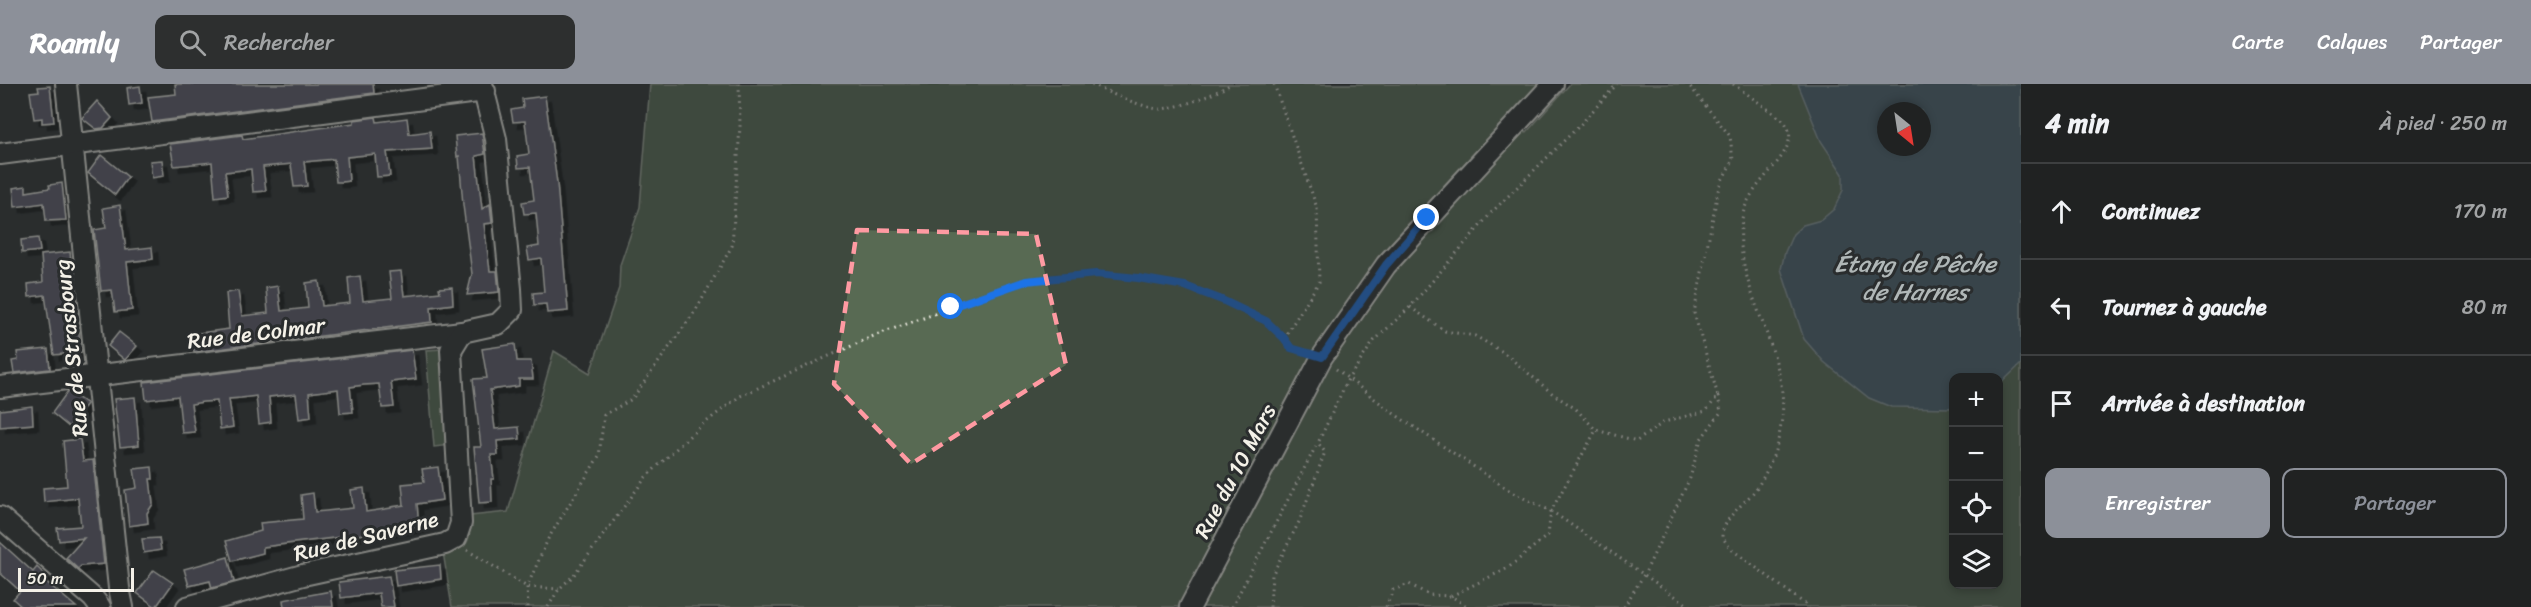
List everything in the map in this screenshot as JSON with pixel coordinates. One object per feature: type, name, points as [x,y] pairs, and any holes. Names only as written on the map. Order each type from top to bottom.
[{"type":"street","name":"Rue de Strasbourg","points":[[66,84],[122,603]]},
{"type":"street","name":"Rue du 10 Mars","points":[[1190,607],[1322,357],[1386,265],[1553,84]]},
{"type":"street","points":[[0,154],[484,88]]},
{"type":"street","name":"Rue de Colmar","points":[[0,387],[462,332],[498,324],[512,310],[497,150],[484,88]]},
{"type":"street","name":"Rue de Saverne","points":[[187,607],[303,575],[445,543],[456,538],[461,524],[451,350],[462,332]]},
{"type":"street","points":[[0,517],[98,604],[122,603]]},
{"type":"path","points":[[528,607],[527,587],[548,539],[599,456],[604,415],[632,399],[696,310],[732,246],[740,126],[739,84]]},
{"type":"path","points":[[1092,84],[1102,91],[1159,110],[1213,95],[1231,84]]},
{"type":"path","points":[[1274,84],[1317,208],[1319,282],[1284,338]]},
{"type":"path","points":[[1232,607],[1318,443],[1348,379],[1374,340],[1410,307],[1492,212],[1580,125],[1617,84]]},
{"type":"path","points":[[1624,607],[1644,573],[1690,478],[1701,440],[1721,412],[1719,396],[1694,313],[1719,186],[1733,160],[1730,136],[1688,84]]},
{"type":"path","points":[[1733,84],[1783,120],[1787,125],[1790,139],[1752,192],[1744,210],[1740,232],[1743,261],[1776,361],[1783,402],[1782,418],[1775,456],[1757,488],[1723,526],[1722,537],[1731,549],[1809,607]]},
{"type":"path","points":[[548,607],[559,589],[573,576],[646,477],[697,429],[740,396],[876,335],[1005,288],[1026,281],[1096,274],[1185,286],[1222,300],[1266,321],[1291,348],[1322,357],[1393,413],[1515,494],[1551,512],[1691,607]]},
{"type":"path","points":[[1410,307],[1445,331],[1475,336],[1503,352],[1553,394],[1576,409],[1596,430],[1637,441],[1664,422],[1706,411],[1719,396]]},
{"type":"path","points":[[1386,607],[1393,590],[1401,585],[1409,584],[1429,595],[1451,596],[1508,568],[1548,535],[1551,512],[1596,430]]},
{"type":"path","points":[[1270,607],[1272,575],[1299,522],[1325,452],[1318,443]]},
{"type":"path","points":[[456,538],[469,552],[527,587],[559,589]]},
{"type":"path","points":[[1451,596],[1468,607]]},
{"type":"highlighted area","points":[[857,230],[1036,234],[1066,365],[911,464],[834,384]]},
{"type":"green space","points":[[650,84],[1546,84],[1518,116],[1526,133],[1570,84],[2021,84],[2021,607],[452,607],[443,552],[459,549],[467,543],[470,516],[508,512],[554,351],[590,373],[619,288],[620,265],[640,207]]},
{"type":"green space","points":[[443,349],[451,445],[434,447],[426,350]]},
{"type":"water","name":"Étang de Pêche de Harnes","points":[[1798,84],[2021,84],[2021,364],[2003,381],[2003,373],[1949,373],[1949,408],[1891,407],[1869,398],[1824,362],[1804,339],[1781,269],[1785,252],[1793,234],[1803,225],[1821,220],[1834,209],[1843,190],[1843,174],[1821,141]]},
{"type":"building","points":[[175,84],[373,84],[374,93],[152,122],[148,97],[176,94]]},
{"type":"building","points":[[50,86],[54,122],[42,123],[42,118],[34,119],[30,92],[39,91],[38,87]]},
{"type":"building","points":[[140,86],[142,103],[129,105],[127,88]]},
{"type":"building","points":[[545,96],[557,183],[568,311],[547,313],[546,304],[534,305],[533,293],[544,292],[541,258],[529,260],[527,248],[539,246],[536,213],[524,214],[522,202],[534,200],[530,167],[518,168],[517,156],[529,154],[525,121],[513,122],[511,110],[523,108],[522,99]]},
{"type":"building","points":[[97,101],[112,118],[103,128],[96,129],[82,118]]},
{"type":"building","points":[[376,117],[377,122],[407,118],[409,134],[430,131],[432,149],[387,152],[390,176],[377,177],[375,154],[347,157],[349,181],[342,182],[336,182],[334,159],[304,162],[307,186],[294,187],[291,164],[263,167],[266,191],[253,192],[251,169],[225,172],[228,195],[215,197],[212,162],[174,166],[170,144],[242,135],[243,139],[354,123],[354,120]]},
{"type":"building","points":[[482,133],[485,154],[476,156],[482,209],[490,204],[492,223],[484,224],[490,271],[497,271],[499,292],[467,295],[472,274],[455,136]]},
{"type":"building","points":[[101,155],[128,177],[115,195],[88,173]]},
{"type":"building","points":[[162,160],[164,176],[152,178],[150,161]]},
{"type":"building","points":[[62,183],[66,220],[46,221],[44,203],[15,207],[13,188],[26,186],[26,192],[50,188],[49,185]]},
{"type":"building","points":[[120,205],[126,250],[152,247],[153,259],[127,262],[132,310],[115,312],[112,290],[101,291],[94,230],[106,228],[103,208]]},
{"type":"building","points":[[38,238],[40,251],[22,253],[21,240]]},
{"type":"building","points":[[70,252],[81,352],[54,355],[45,295],[29,297],[28,284],[43,282],[41,255]]},
{"type":"building","points":[[401,271],[404,296],[440,292],[439,288],[452,287],[453,304],[431,307],[432,322],[194,352],[192,334],[229,329],[226,293],[238,291],[242,316],[268,313],[266,288],[278,286],[281,311],[308,308],[306,283],[319,281],[322,306],[350,303],[348,278],[360,276],[363,301],[392,298],[389,272]]},
{"type":"building","points":[[119,332],[137,346],[125,360],[108,346]]},
{"type":"building","points":[[515,344],[517,361],[531,361],[533,379],[519,379],[519,386],[490,390],[495,429],[519,427],[520,439],[497,441],[498,455],[491,455],[494,479],[491,479],[492,502],[479,503],[474,447],[481,447],[473,379],[487,378],[482,349]]},
{"type":"building","points":[[48,349],[50,369],[14,373],[12,361],[18,360],[17,352]]},
{"type":"building","points":[[412,350],[416,379],[391,382],[394,407],[382,408],[379,384],[364,385],[350,387],[353,412],[340,413],[338,389],[309,393],[311,417],[299,419],[296,394],[269,397],[271,422],[259,424],[256,396],[229,399],[233,427],[220,429],[217,401],[203,402],[191,404],[195,432],[182,433],[178,396],[146,400],[144,382]]},
{"type":"building","points":[[68,391],[87,404],[69,427],[52,413]]},
{"type":"building","points":[[135,397],[139,445],[120,447],[114,399]]},
{"type":"building","points":[[32,406],[33,424],[0,427],[0,410]]},
{"type":"building","points":[[80,439],[83,461],[93,460],[104,564],[81,566],[78,569],[66,558],[84,538],[59,541],[57,528],[81,526],[78,498],[44,502],[43,488],[67,486],[63,441]]},
{"type":"building","points":[[152,467],[153,479],[150,479],[153,504],[147,513],[148,523],[129,526],[125,490],[137,488],[134,469]]},
{"type":"building","points":[[438,467],[442,500],[417,504],[419,527],[263,547],[263,553],[232,561],[226,541],[261,531],[260,523],[303,519],[301,495],[313,493],[315,512],[353,508],[351,490],[364,488],[366,512],[391,508],[404,505],[402,484],[424,482],[422,469]]},
{"type":"building","points":[[159,538],[161,550],[144,553],[142,539]]},
{"type":"building","points":[[0,542],[33,572],[37,567],[47,577],[44,580],[76,607],[22,607],[13,599],[20,591],[0,573]]},
{"type":"building","points":[[228,557],[234,582],[212,588],[210,581],[189,586],[184,569]]},
{"type":"building","points":[[440,565],[441,579],[396,586],[394,570]]},
{"type":"building","points":[[154,570],[173,583],[156,607],[137,593]]},
{"type":"building","points":[[389,576],[394,607],[381,607],[379,593],[341,598],[339,582]]},
{"type":"building","points":[[331,591],[333,607],[284,607],[283,600]]},
{"type":"route","points":[[951,307],[1026,281],[1096,274],[1138,278],[1185,286],[1222,300],[1266,321],[1291,348],[1322,357],[1386,265],[1427,218]]}]
